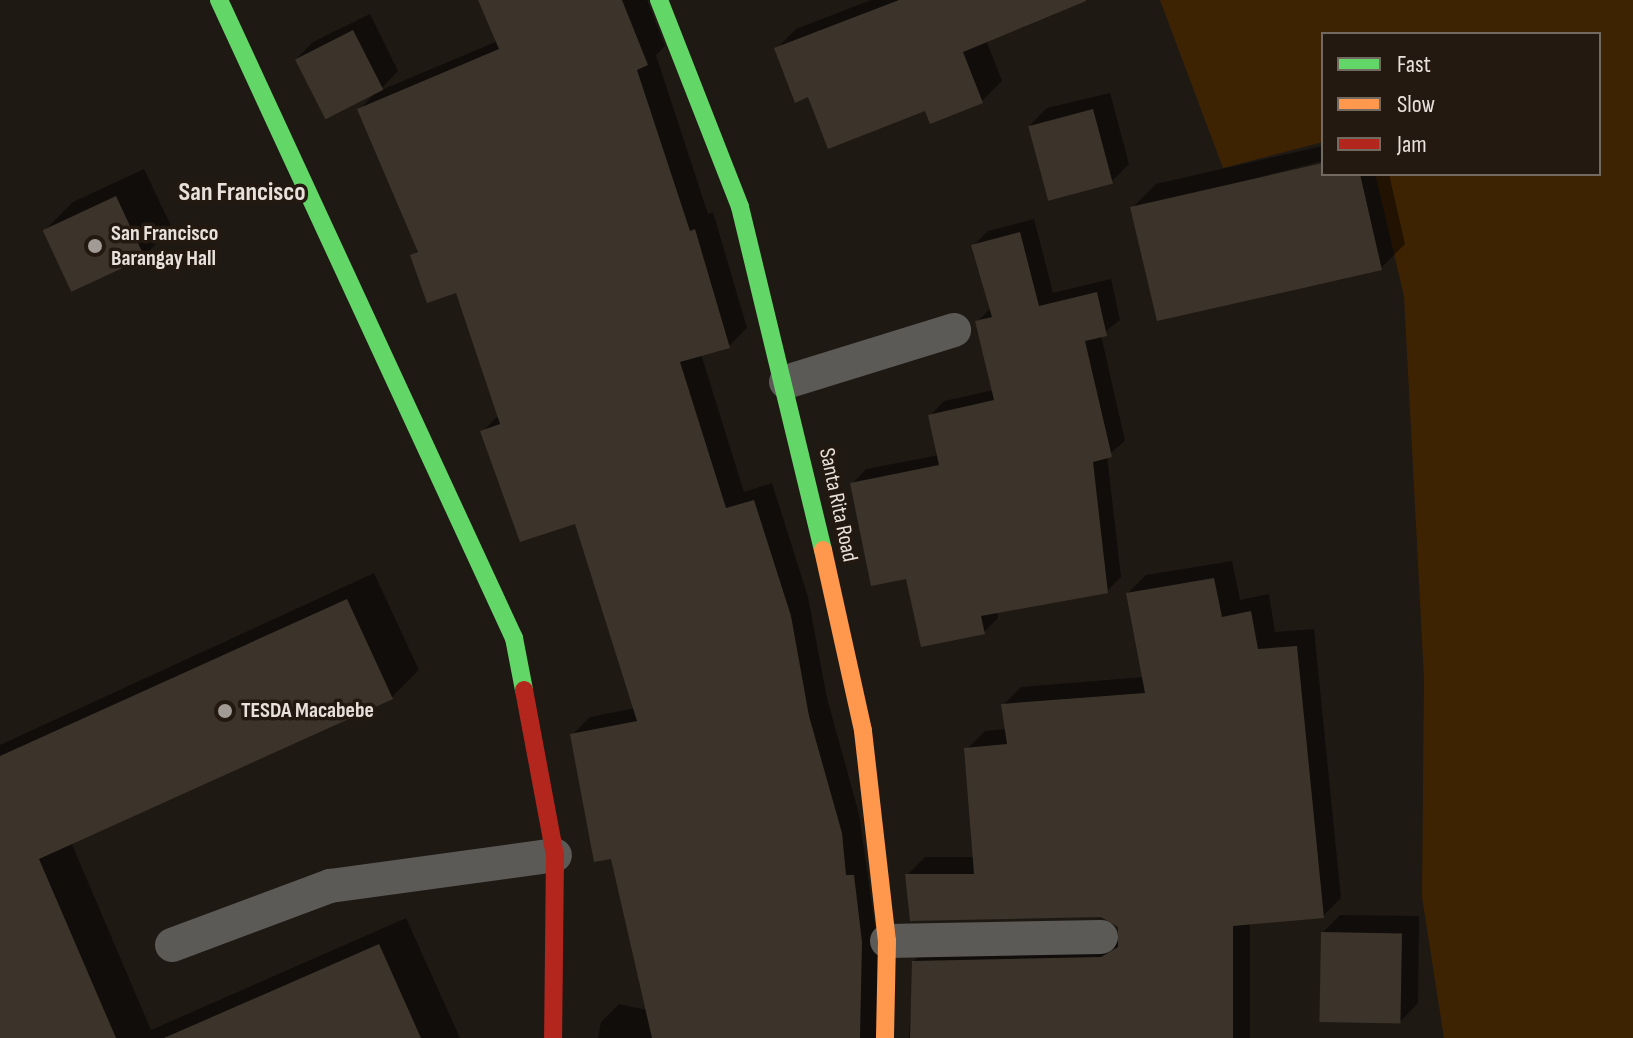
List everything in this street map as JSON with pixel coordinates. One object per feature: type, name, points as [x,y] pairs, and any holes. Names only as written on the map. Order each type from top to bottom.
[{"type":"street","points":[[219,0],[514,638],[555,855],[553,1038]]},
{"type":"street","name":"Santa Rita Road","points":[[659,0],[740,207],[786,382],[863,731],[887,941],[885,1038]]},
{"type":"lane","points":[[786,382],[954,330]]},
{"type":"lane","points":[[172,945],[330,886],[555,855]]},
{"type":"lane","points":[[887,941],[1101,937]]},
{"type":"shaded area","points":[[1160,0],[1633,0],[1633,1038],[1444,1038],[1422,897],[1424,678],[1404,296],[1375,176],[1601,176],[1601,32],[1321,32],[1321,143],[1223,168]]},
{"type":"building","points":[[478,0],[622,0],[648,65],[637,70],[690,231],[695,229],[730,348],[680,362],[726,508],[754,500],[791,616],[809,716],[842,833],[846,875],[854,875],[862,942],[860,1038],[652,1038],[611,859],[594,862],[570,734],[637,721],[575,524],[520,542],[480,431],[500,424],[456,293],[427,303],[410,255],[418,252],[357,109],[499,49]]},
{"type":"building","points":[[899,0],[1086,1],[963,52],[983,103],[930,124],[925,111],[828,149],[808,97],[795,103],[774,48]]},
{"type":"building","points":[[353,30],[383,90],[326,119],[295,60]]},
{"type":"building","points":[[1093,109],[1113,183],[1048,201],[1028,126]]},
{"type":"building","points":[[1321,163],[1321,176],[1360,176],[1382,270],[1157,321],[1130,207]]},
{"type":"building","name":"San Francisco Barangay Hall","points":[[116,196],[145,258],[71,292],[43,230]]},
{"type":"building","points":[[1020,232],[1039,306],[1097,292],[1107,336],[1085,341],[1112,457],[1093,462],[1108,593],[981,616],[985,634],[921,647],[906,579],[871,586],[850,483],[939,465],[928,415],[994,400],[975,321],[992,317],[971,245]]},
{"type":"building","points":[[1214,578],[1222,617],[1251,611],[1258,649],[1297,646],[1324,918],[1233,926],[1233,1038],[910,1038],[912,961],[1101,957],[1118,947],[1118,927],[1101,917],[910,921],[905,874],[974,874],[964,748],[1007,744],[1001,704],[1145,693],[1126,593]]},
{"type":"building","points":[[347,599],[393,699],[39,859],[116,1038],[0,1038],[0,756]]},
{"type":"building","points":[[1321,932],[1402,933],[1400,1023],[1319,1022]]},
{"type":"building","points":[[379,944],[421,1038],[164,1038]]},
{"type":"traffic: fast","points":[[219,0],[514,638],[524,690]]},
{"type":"traffic: fast","points":[[659,0],[740,207],[823,550]]},
{"type":"traffic: slow","points":[[823,550],[863,731],[887,941],[885,1038]]},
{"type":"traffic: jam","points":[[524,690],[555,855],[553,1038]]},
{"type":"place","name":"San Francisco Barangay Hall","points":[[95,246]]},
{"type":"place","name":"TESDA Macabebe","points":[[225,711]]},
{"type":"district","name":"San Francisco","points":[[242,193]]}]
